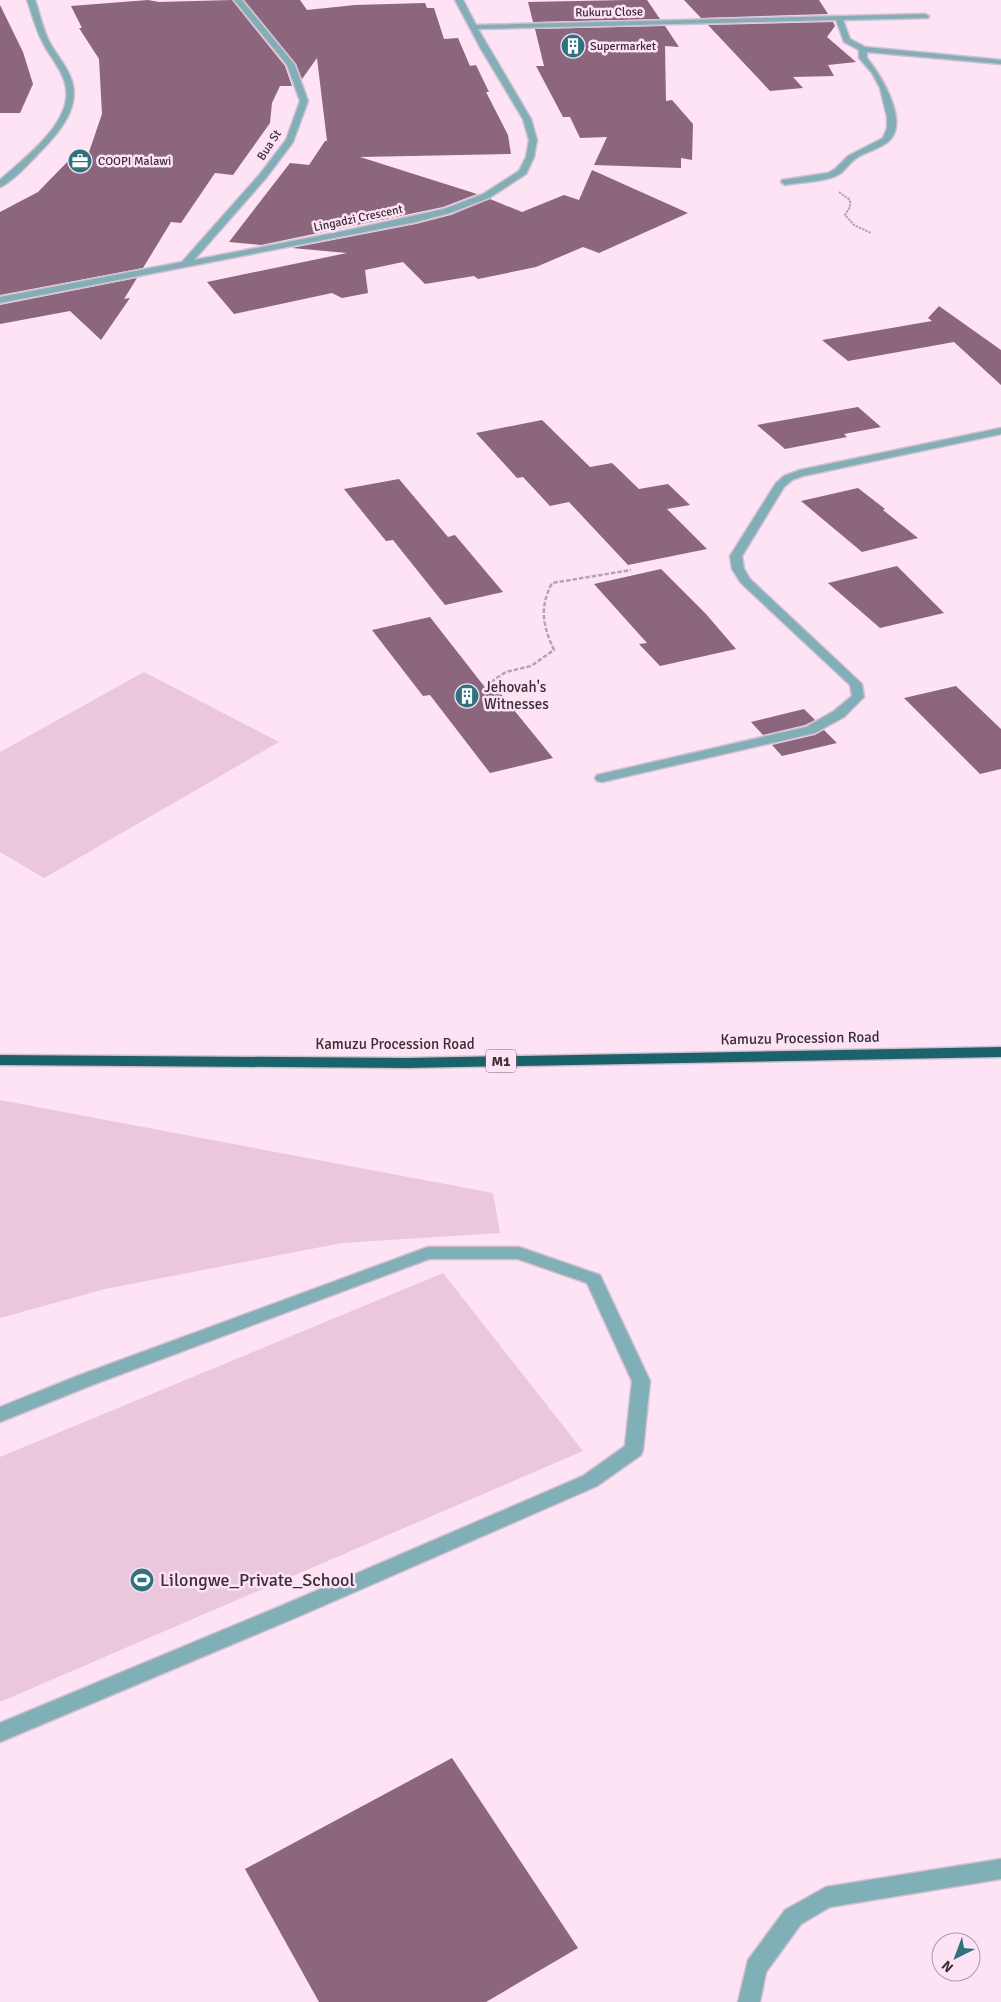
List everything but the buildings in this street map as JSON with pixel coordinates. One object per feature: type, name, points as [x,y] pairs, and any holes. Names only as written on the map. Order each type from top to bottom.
[{"type":"highway","name":"Kamuzu Procession Road","points":[[0,1060],[407,1063],[1001,1052]]},
{"type":"street","points":[[0,184],[60,128],[68,112],[71,89],[60,63],[47,44],[32,0]]},
{"type":"street","name":"Bua St","points":[[185,265],[263,176],[290,140],[304,101],[291,65],[238,0]]},
{"type":"street","name":"Lingadzi Crescent","points":[[0,300],[344,234],[447,211],[486,196],[523,172],[530,158],[533,140],[527,119],[485,50],[459,0]]},
{"type":"street","name":"Rukuru Close","points":[[474,27],[925,16]]},
{"type":"street","points":[[840,19],[847,40],[863,49],[1001,62]]},
{"type":"street","points":[[785,182],[830,175],[838,171],[851,158],[886,139],[891,128],[891,117],[884,88],[875,72],[863,58],[863,49]]},
{"type":"street","points":[[602,778],[810,730],[839,714],[858,697],[856,684],[745,581],[738,569],[736,556],[780,485],[788,478],[800,473],[1001,430]]},
{"type":"street","points":[[0,1415],[86,1380],[428,1253],[519,1253],[594,1278],[641,1381],[634,1450],[590,1481],[296,1609],[0,1732]]},
{"type":"street","points":[[749,2002],[756,1968],[793,1917],[826,1897],[1001,1869]]},
{"type":"path","points":[[830,175],[825,181],[818,184],[840,193],[850,200],[850,208],[845,214],[854,225],[871,233]]},
{"type":"path","points":[[491,682],[506,672],[531,666],[554,650],[547,636],[542,617],[543,598],[552,583],[631,570]]},
{"type":"shaded area","points":[[144,672],[279,742],[44,878],[0,852],[0,752]]},
{"type":"shaded area","points":[[0,1100],[493,1193],[500,1233],[342,1243],[105,1289],[0,1318]]},
{"type":"shaded area","name":"Lilongwe_Private_School","points":[[443,1273],[583,1451],[0,1702],[0,1457]]},
{"type":"place","name":"Supermarket","points":[[573,46]]},
{"type":"place","name":"COOPI Malawi","points":[[80,161]]},
{"type":"place","name":"Jehovah's Witnesses","points":[[467,696]]},
{"type":"place","name":"Lilongwe_Private_School","points":[[142,1580]]}]
